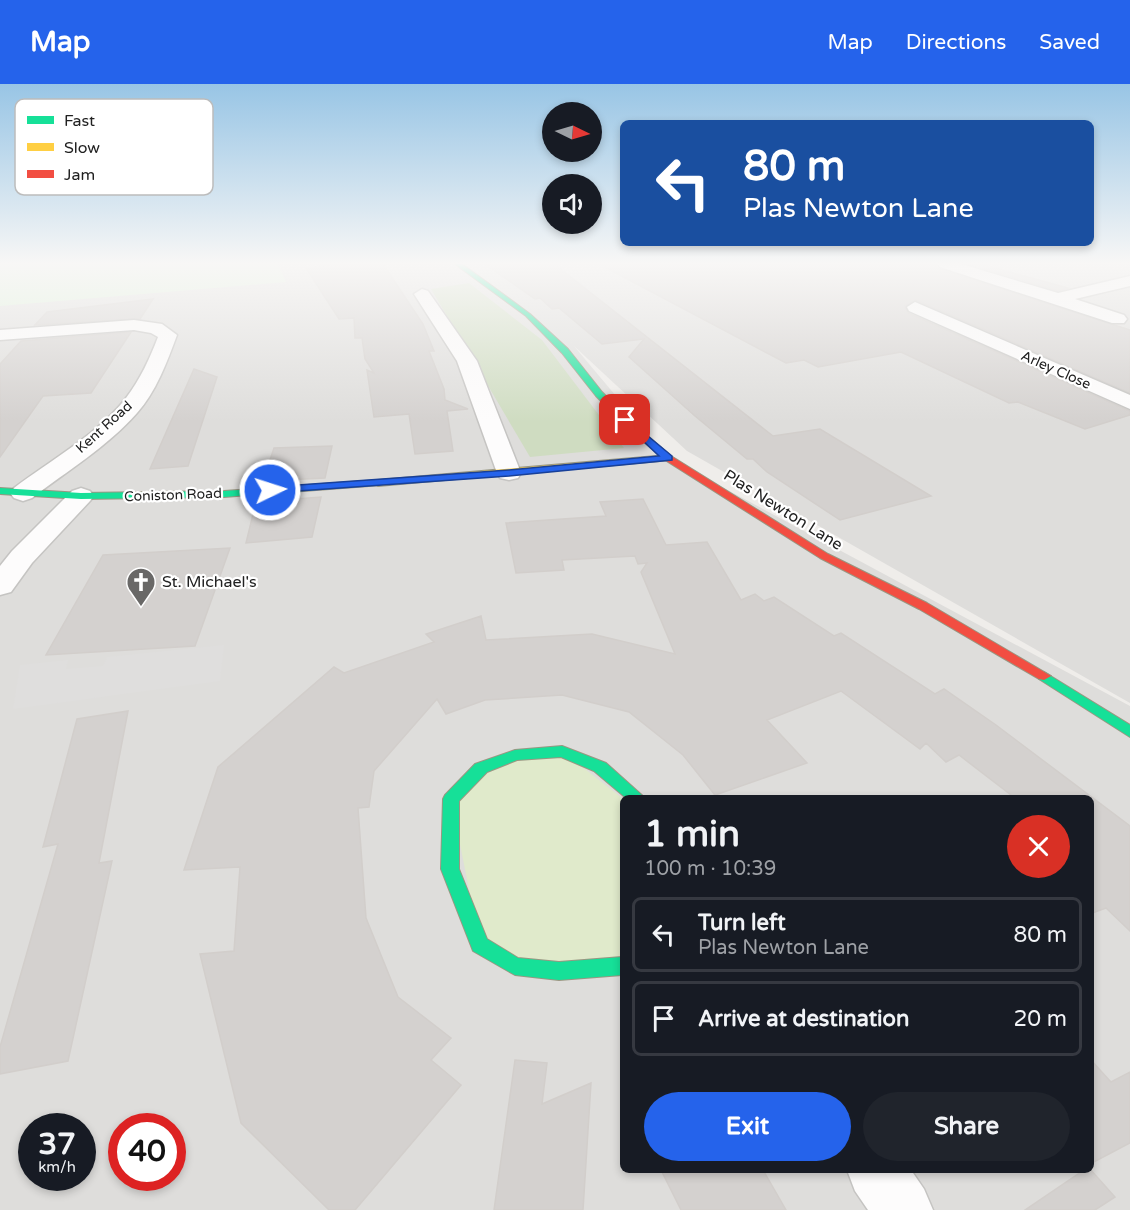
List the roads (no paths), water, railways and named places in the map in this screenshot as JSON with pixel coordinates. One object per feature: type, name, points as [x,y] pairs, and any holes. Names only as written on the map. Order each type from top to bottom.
[{"type":"street","points":[[437,317],[467,361],[509,473]]},
{"type":"street","name":"Plas Newton Lane","points":[[530,317],[565,351],[599,394],[651,446],[668,458],[824,556],[923,606],[1040,673],[1130,732]]},
{"type":"street","name":"Arley Close","points":[[936,317],[1130,403]]},
{"type":"street","points":[[1108,317],[1118,320]]},
{"type":"street","name":"Kent Road","points":[[0,335],[134,325],[156,328],[168,334],[162,350],[130,407],[91,441],[22,493]]},
{"type":"street","name":"Coniston Road","points":[[0,492],[81,496],[224,494],[509,473],[668,458]]},
{"type":"street","points":[[0,586],[22,557],[81,496]]},
{"type":"street","points":[[620,966],[559,971],[515,966],[480,945],[450,869],[450,799],[481,768],[515,755],[562,751],[600,767],[633,795]]},
{"type":"street","points":[[878,1173],[903,1210]]},
{"type":"place","name":"St. Michael's","points":[[141,608]]}]
